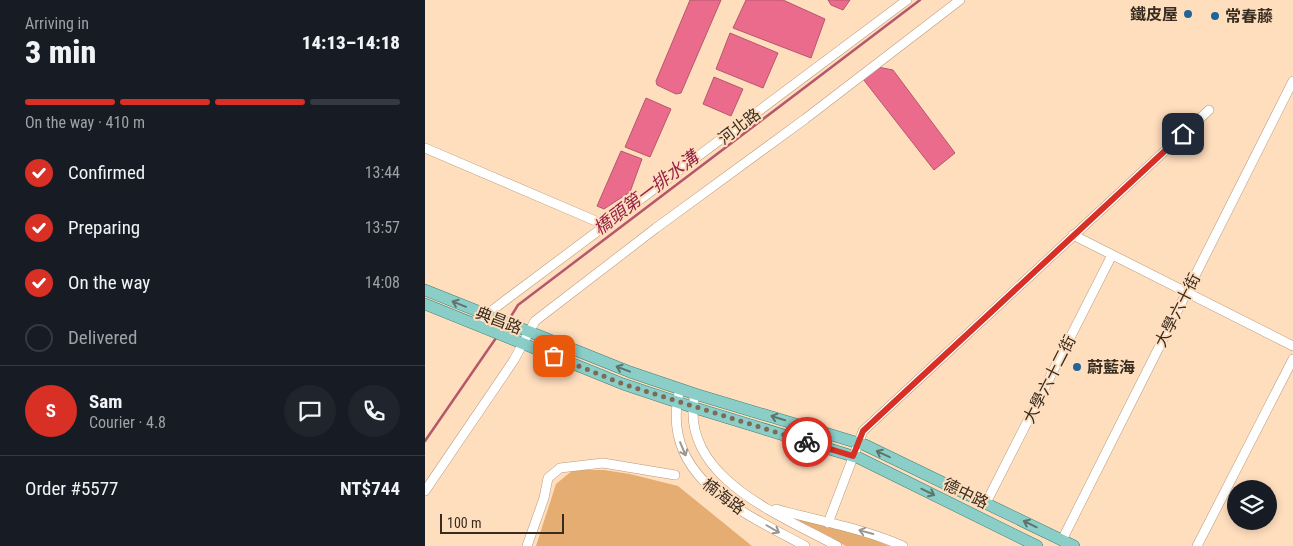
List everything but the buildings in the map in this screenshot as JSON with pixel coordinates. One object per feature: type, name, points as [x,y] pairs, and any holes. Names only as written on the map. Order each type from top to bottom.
[{"type":"main road","name":"典昌路","points":[[425,290],[630,372],[695,394],[858,442]]},
{"type":"main road","name":"典昌路","points":[[425,304],[623,384],[853,456]]},
{"type":"main road","name":"德中路","points":[[858,442],[1074,546]]},
{"type":"main road","name":"德中路","points":[[853,456],[1037,546]]},
{"type":"street","name":"河北路","points":[[482,327],[490,316],[605,225],[907,0]]},
{"type":"street","points":[[425,491],[513,360],[527,330],[535,321],[805,119],[960,0]]},
{"type":"street","name":"大學六十街","points":[[1062,540],[1293,81]]},
{"type":"street","points":[[828,523],[863,431],[1209,110]]},
{"type":"street","points":[[425,148],[605,225]]},
{"type":"street","points":[[1073,235],[1293,346]]},
{"type":"street","name":"大學六十二街","points":[[986,503],[1111,255]]},
{"type":"street","points":[[1197,546],[1293,359]]},
{"type":"street","name":"楠海路","points":[[679,389],[675,415],[677,432],[681,448],[700,479],[727,502],[805,546]]},
{"type":"street","name":"楠海路","points":[[695,394],[692,407],[695,431],[709,461],[725,480],[757,503],[837,546]]},
{"type":"street","points":[[527,546],[544,498],[548,478],[560,468],[603,463],[675,475]]},
{"type":"street","name":"楠海路","points":[[757,503],[882,537],[903,546]]},
{"type":"shaded area","points":[[690,0],[721,0],[681,93],[676,94],[657,85],[656,81]]},
{"type":"shaded area","points":[[746,0],[783,0],[825,19],[811,58],[733,28]]},
{"type":"shaded area","points":[[828,0],[850,0],[843,10],[831,5]]},
{"type":"shaded area","points":[[730,33],[778,53],[763,88],[716,69]]},
{"type":"shaded area","points":[[878,67],[893,70],[955,153],[934,170],[863,79]]},
{"type":"shaded area","points":[[714,77],[743,89],[731,116],[703,104]]},
{"type":"shaded area","points":[[646,98],[671,109],[650,157],[625,147]]},
{"type":"shaded area","points":[[621,151],[642,159],[630,192],[604,209],[597,206]]},
{"type":"shaded area","points":[[573,470],[604,470],[630,474],[678,486],[752,546],[536,546],[556,484]]},
{"type":"shaded area","points":[[799,519],[864,535],[889,546],[846,546],[800,522]]},
{"type":"waterway","name":"橋頭第一排水溝","points":[[508,321],[518,305],[920,0]]},
{"type":"waterway","name":"橋頭第一排水溝","points":[[425,441],[496,338]]},
{"type":"way so far","points":[[554,356],[623,384],[807,442]]},
{"type":"place","name":"鐵皮屋","points":[[1188,14]]},
{"type":"place","name":"常春藤","points":[[1215,16]]},
{"type":"place","name":"蔚藍海","points":[[1077,367]]},
{"type":"route","points":[[807,442],[853,456],[863,431],[1183,134]]}]
